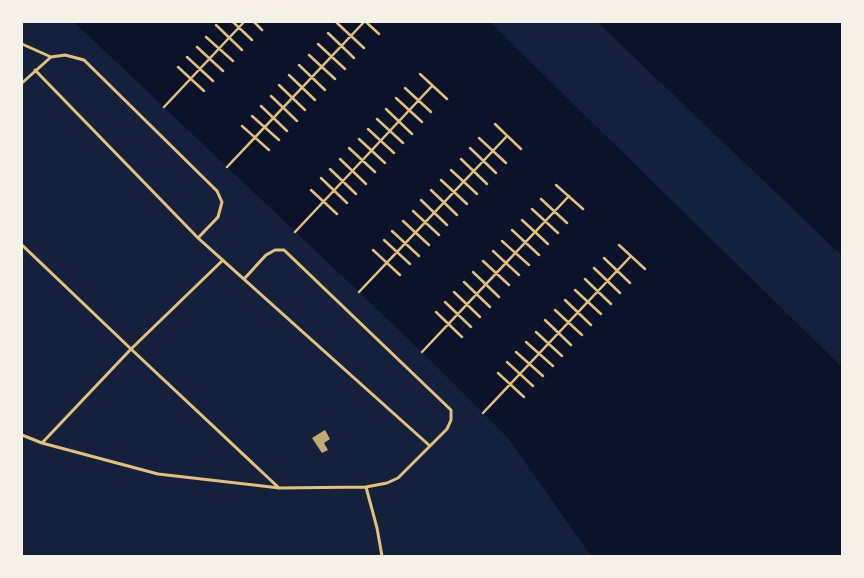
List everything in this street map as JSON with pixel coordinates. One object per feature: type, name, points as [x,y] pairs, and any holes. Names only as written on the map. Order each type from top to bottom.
[{"type":"lane","points":[[22,44],[51,57]]},
{"type":"lane","points":[[22,83],[51,57],[65,55],[84,60],[217,191],[222,202],[218,217],[198,238]]},
{"type":"lane","points":[[35,70],[198,238],[430,446]]},
{"type":"lane","points":[[22,245],[279,488]]},
{"type":"lane","points":[[22,435],[42,443],[158,474],[279,488],[366,487],[387,483],[398,478],[447,429],[451,420],[451,410],[284,250],[275,250],[266,255],[244,279]]},
{"type":"lane","points":[[42,443],[131,349],[223,260]]},
{"type":"lane","points":[[366,487],[377,528],[382,556]]},
{"type":"path","points":[[233,22],[252,40]]},
{"type":"path","points":[[164,107],[244,22]]},
{"type":"path","points":[[254,22],[262,30]]},
{"type":"path","points":[[227,167],[365,22],[379,34]]},
{"type":"path","points":[[337,23],[364,48]]},
{"type":"path","points":[[216,25],[242,50]]},
{"type":"path","points":[[328,33],[354,58]]},
{"type":"path","points":[[206,37],[233,62]]},
{"type":"path","points":[[318,44],[345,69]]},
{"type":"path","points":[[197,47],[223,71]]},
{"type":"path","points":[[309,55],[335,79]]},
{"type":"path","points":[[187,57],[213,81]]},
{"type":"path","points":[[299,65],[325,90]]},
{"type":"path","points":[[178,67],[204,91]]},
{"type":"path","points":[[420,74],[446,99]]},
{"type":"path","points":[[289,75],[315,100]]},
{"type":"path","points":[[279,85],[305,110]]},
{"type":"path","points":[[295,232],[432,86]]},
{"type":"path","points":[[405,88],[431,112]]},
{"type":"path","points":[[271,96],[297,121]]},
{"type":"path","points":[[396,98],[422,122]]},
{"type":"path","points":[[261,106],[287,131]]},
{"type":"path","points":[[386,109],[412,134]]},
{"type":"path","points":[[252,116],[278,140]]},
{"type":"path","points":[[377,119],[403,144]]},
{"type":"path","points":[[495,124],[521,149]]},
{"type":"path","points":[[242,126],[268,150]]},
{"type":"path","points":[[368,128],[394,153]]},
{"type":"path","points":[[359,292],[507,136]]},
{"type":"path","points":[[479,138],[506,162]]},
{"type":"path","points":[[358,139],[385,163]]},
{"type":"path","points":[[349,148],[375,172]]},
{"type":"path","points":[[470,148],[496,172]]},
{"type":"path","points":[[340,159],[366,184]]},
{"type":"path","points":[[460,159],[487,184]]},
{"type":"path","points":[[330,169],[356,194]]},
{"type":"path","points":[[450,170],[477,194]]},
{"type":"path","points":[[321,178],[347,203]]},
{"type":"path","points":[[441,180],[467,204]]},
{"type":"path","points":[[556,185],[583,209]]},
{"type":"path","points":[[311,190],[337,214]]},
{"type":"path","points":[[431,190],[457,215]]},
{"type":"path","points":[[422,352],[568,196]]},
{"type":"path","points":[[541,199],[567,223]]},
{"type":"path","points":[[421,200],[447,225]]},
{"type":"path","points":[[532,208],[558,233]]},
{"type":"path","points":[[413,211],[439,235]]},
{"type":"path","points":[[522,220],[548,244]]},
{"type":"path","points":[[403,221],[429,246]]},
{"type":"path","points":[[512,230],[538,255]]},
{"type":"path","points":[[392,231],[418,256]]},
{"type":"path","points":[[384,240],[410,264]]},
{"type":"path","points":[[502,241],[529,265]]},
{"type":"path","points":[[619,245],[645,269]]},
{"type":"path","points":[[373,250],[400,275]]},
{"type":"path","points":[[493,251],[519,275]]},
{"type":"path","points":[[483,413],[631,256]]},
{"type":"path","points":[[604,258],[630,283]]},
{"type":"path","points":[[482,261],[509,285]]},
{"type":"path","points":[[594,268],[620,293]]},
{"type":"path","points":[[473,272],[499,297]]},
{"type":"path","points":[[585,279],[611,304]]},
{"type":"path","points":[[464,282],[490,307]]},
{"type":"path","points":[[575,290],[601,314]]},
{"type":"path","points":[[454,292],[480,317]]},
{"type":"path","points":[[565,300],[591,325]]},
{"type":"path","points":[[445,302],[471,327]]},
{"type":"path","points":[[555,310],[582,335]]},
{"type":"path","points":[[436,312],[462,337]]},
{"type":"path","points":[[545,320],[571,345]]},
{"type":"path","points":[[536,332],[562,356]]},
{"type":"path","points":[[526,342],[553,366]]},
{"type":"path","points":[[516,352],[543,376]]},
{"type":"path","points":[[507,362],[534,386]]},
{"type":"path","points":[[498,373],[524,397]]},
{"type":"water","points":[[74,22],[490,22],[842,367],[842,556],[591,556],[508,438],[422,352]]},
{"type":"water","points":[[597,22],[842,22],[842,256]]},
{"type":"pier","points":[[490,22],[493,22],[842,364],[842,367]]},
{"type":"pier","points":[[595,22],[597,22],[842,256],[842,258]]},
{"type":"building","points":[[325,430],[330,439],[324,443],[328,450],[322,453],[312,438]]}]
